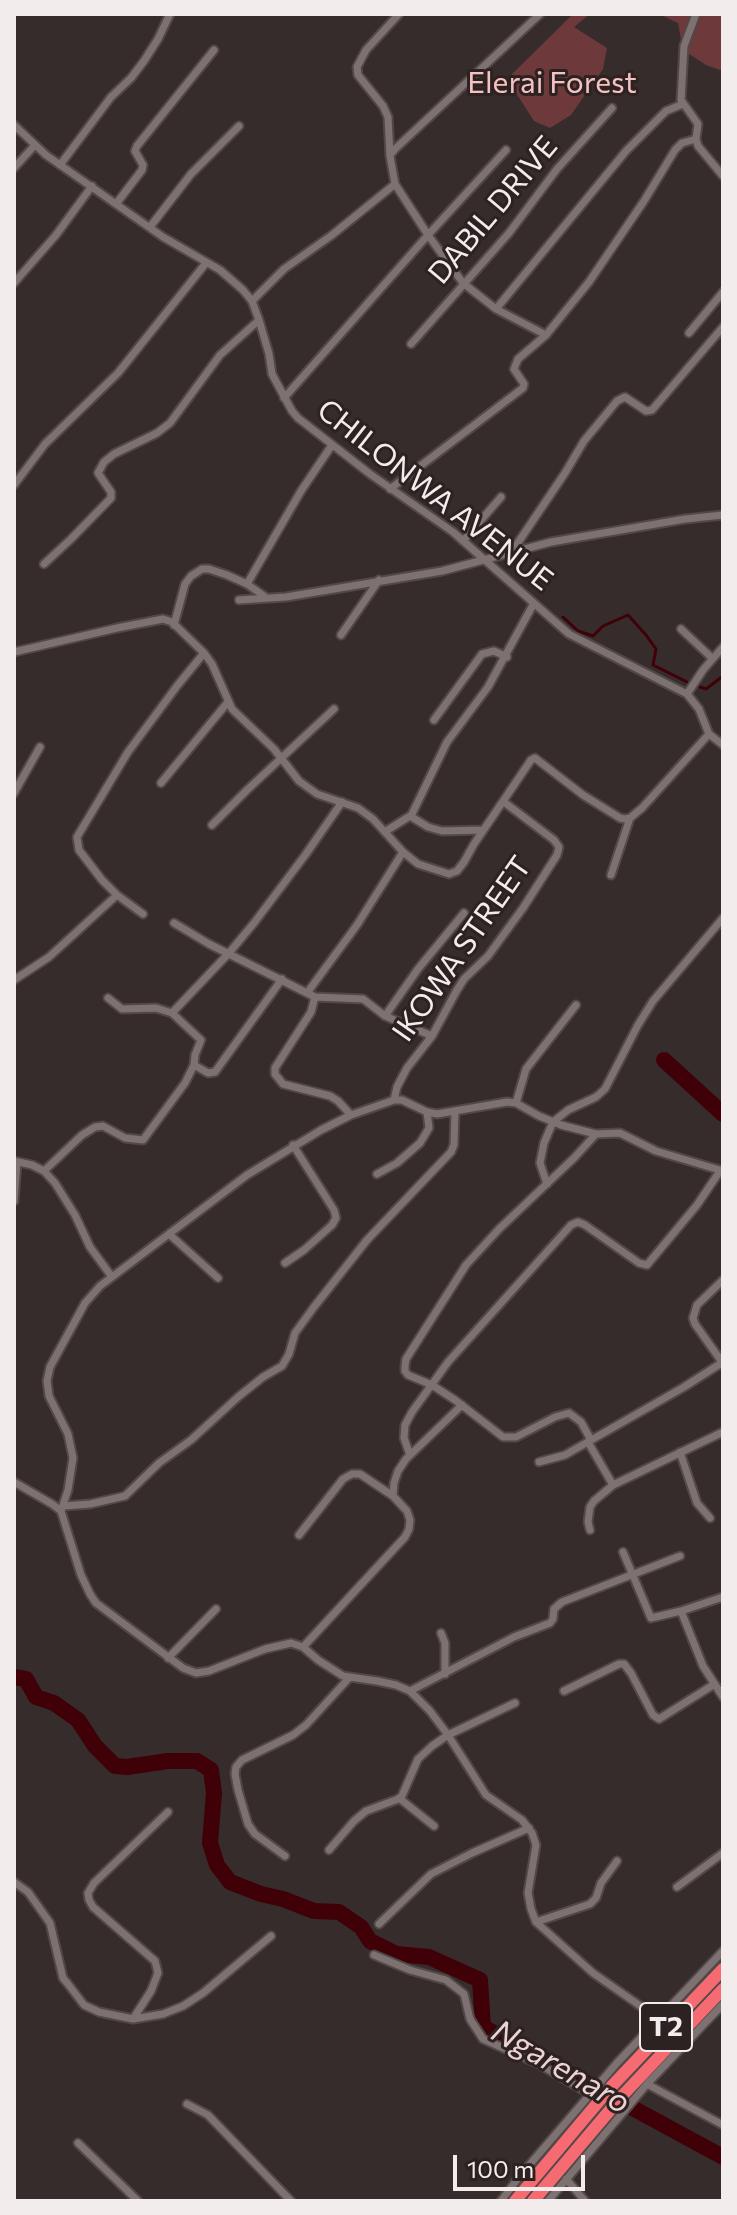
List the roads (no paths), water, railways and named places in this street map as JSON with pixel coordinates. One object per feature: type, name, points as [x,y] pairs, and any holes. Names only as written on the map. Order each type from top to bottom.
[{"type":"highway","name":"T2","points":[[533,2201],[611,2087],[723,1969]]},
{"type":"highway","name":"T2","points":[[515,2201],[599,2106],[622,2096],[723,1989]]},
{"type":"street","points":[[60,165],[111,97],[144,61],[170,14]]},
{"type":"street","points":[[399,14],[366,50],[357,67],[358,75],[388,117],[395,184],[463,283],[496,309],[546,335]]},
{"type":"street","points":[[390,156],[540,14]]},
{"type":"street","points":[[696,14],[684,46],[681,93],[683,104],[698,124],[698,146],[723,176]]},
{"type":"street","points":[[116,204],[142,170],[143,165],[136,156],[137,146],[214,50]]},
{"type":"street","points":[[496,309],[626,151],[666,111],[683,104]]},
{"type":"street","name":"DABIL DRIVE","points":[[411,344],[509,233],[557,169],[612,108]]},
{"type":"street","name":"CHILONWA AVENUE","points":[[14,125],[60,165],[183,250],[231,278],[252,301],[272,374],[298,418],[390,489],[444,525],[569,634],[687,694]]},
{"type":"street","points":[[150,227],[191,174],[239,126]]},
{"type":"street","points":[[390,489],[523,388],[515,365],[546,335],[617,244],[675,150],[682,143],[696,139]]},
{"type":"street","points":[[14,168],[35,145]]},
{"type":"street","points":[[284,398],[506,150]]},
{"type":"street","points":[[252,301],[284,269],[395,184]]},
{"type":"street","points":[[14,283],[56,235],[92,186]]},
{"type":"street","points":[[14,485],[45,444],[118,373],[206,263]]},
{"type":"street","points":[[689,333],[723,292]]},
{"type":"street","points":[[44,564],[111,498],[111,492],[98,473],[104,462],[170,423],[220,355],[259,320]]},
{"type":"street","points":[[511,553],[584,441],[617,401],[625,397],[646,411],[652,410],[723,327]]},
{"type":"street","points":[[247,584],[301,491],[332,445]]},
{"type":"street","points":[[463,541],[501,497]]},
{"type":"street","points":[[239,600],[286,597],[442,571],[532,546],[723,515]]},
{"type":"street","points":[[174,625],[185,584],[202,569],[216,571],[247,584],[266,597]]},
{"type":"street","points":[[341,635],[379,580]]},
{"type":"street","points":[[386,831],[411,816],[447,742],[507,657],[534,603]]},
{"type":"street","points":[[14,652],[163,619],[174,625],[204,653],[217,673],[228,702],[307,788],[363,811],[386,831],[403,852],[418,864],[439,872],[452,874],[464,862],[535,758],[620,818],[630,818]]},
{"type":"street","points":[[681,629],[712,658]]},
{"type":"street","points":[[723,647],[687,694],[699,709],[709,734],[723,745]]},
{"type":"street","points":[[434,720],[482,654],[494,651],[507,657]]},
{"type":"street","points":[[143,914],[102,880],[79,850],[77,837],[128,752],[204,653]]},
{"type":"street","points":[[161,783],[228,702]]},
{"type":"street","points":[[212,825],[334,709]]},
{"type":"street","points":[[611,875],[630,818],[709,734]]},
{"type":"street","points":[[14,793],[40,747]]},
{"type":"street","points":[[172,1013],[229,953],[342,802]]},
{"type":"street","name":"IKOWA STREET","points":[[394,1100],[407,1068],[432,1036],[464,979],[497,944],[557,855],[559,847],[554,840],[504,802]]},
{"type":"street","points":[[411,816],[428,827],[442,831],[483,830]]},
{"type":"street","points":[[351,1115],[330,1096],[283,1084],[275,1074],[275,1068],[311,1012],[311,995],[403,852]]},
{"type":"street","points":[[14,980],[49,957],[117,895]]},
{"type":"street","points":[[385,1016],[418,969],[464,913]]},
{"type":"street","points":[[547,1184],[540,1163],[553,1122],[568,1110],[596,1097],[607,1087],[653,1001],[723,918]]},
{"type":"street","points":[[174,923],[311,995],[368,1001],[385,1016],[432,1036]]},
{"type":"street","points":[[194,1065],[208,1073],[215,1072],[282,979]]},
{"type":"street","points":[[44,1171],[82,1135],[95,1127],[103,1126],[125,1138],[143,1140],[185,1083],[194,1065],[201,1040],[172,1013],[156,1008],[122,1009],[108,998]]},
{"type":"street","points":[[516,1103],[526,1069],[576,1005]]},
{"type":"street","points":[[410,1455],[404,1438],[405,1425],[448,1362],[576,1222],[639,1263],[647,1265],[722,1171],[656,1151],[626,1135],[596,1134],[553,1122],[516,1103],[497,1102],[437,1114],[402,1100],[394,1100],[351,1115],[293,1145],[247,1175],[100,1286],[72,1324],[47,1381],[49,1396],[62,1419],[73,1458],[72,1476],[62,1509],[90,1594],[105,1610],[187,1670],[201,1672],[291,1643],[303,1647],[326,1666],[349,1678],[396,1685],[410,1691],[448,1735],[486,1795],[511,1811],[529,1828],[536,1845],[529,1902],[536,1922],[593,1973],[659,2019]]},
{"type":"street","points":[[14,1482],[62,1509],[125,1496],[159,1463],[191,1440],[238,1397],[282,1366],[295,1333],[314,1307],[367,1240],[451,1152],[455,1111]]},
{"type":"street","points":[[377,1174],[397,1163],[420,1143],[429,1128],[427,1112]]},
{"type":"street","points":[[596,1134],[466,1265],[406,1359],[406,1373],[432,1385],[506,1438],[516,1437],[569,1413],[581,1422],[613,1485]]},
{"type":"street","points":[[285,1263],[304,1250],[336,1218],[293,1145]]},
{"type":"street","points":[[14,1201],[15,1161],[44,1171],[63,1194],[90,1247],[112,1277]]},
{"type":"street","points":[[169,1234],[218,1278]]},
{"type":"street","points":[[539,1462],[565,1455],[723,1362],[695,1324],[693,1316],[697,1305],[723,1280]]},
{"type":"street","points":[[393,1496],[398,1471],[410,1455],[462,1405]]},
{"type":"street","points":[[590,1530],[590,1507],[613,1485],[723,1432]]},
{"type":"street","points":[[680,1452],[697,1503],[710,1518]]},
{"type":"street","points":[[299,1535],[343,1479],[352,1474],[360,1474],[393,1496],[407,1511],[410,1520],[405,1537],[303,1647]]},
{"type":"street","points":[[623,1552],[651,1618],[723,1597]]},
{"type":"street","points":[[410,1691],[514,1637],[550,1623],[554,1609],[562,1602],[680,1556]]},
{"type":"street","points":[[168,1658],[216,1609]]},
{"type":"street","points":[[681,1611],[703,1666],[723,1697]]},
{"type":"street","points":[[441,1633],[445,1643],[445,1674]]},
{"type":"street","points":[[564,1691],[624,1664],[653,1715],[659,1719],[713,1685]]},
{"type":"street","points":[[285,1856],[255,1834],[248,1824],[239,1795],[236,1767],[242,1760],[293,1735],[306,1725],[349,1678]]},
{"type":"street","points":[[329,1850],[366,1811],[399,1798],[418,1759],[448,1735],[515,1703]]},
{"type":"street","points":[[399,1798],[434,1826]]},
{"type":"street","points":[[133,2019],[158,1973],[155,1961],[93,1907],[88,1893],[94,1883],[168,1812]]},
{"type":"street","points":[[379,1924],[431,1874],[529,1828]]},
{"type":"street","points":[[677,1887],[723,1853]]},
{"type":"street","points":[[536,1922],[593,1902],[601,1883],[617,1861]]},
{"type":"street","points":[[14,1882],[28,1892],[50,1923],[63,1978],[84,2005],[99,2012],[133,2019],[163,2014],[183,2006],[271,1936]]},
{"type":"street","points":[[548,2201],[566,2179],[617,2063],[723,1951]]},
{"type":"street","points":[[374,1955],[446,1980],[464,1994],[470,2019],[483,2039],[539,2064],[599,2106]]},
{"type":"street","points":[[501,2201],[599,2106],[647,2084],[723,2004]]},
{"type":"street","points":[[647,2084],[723,2125]]},
{"type":"street","points":[[187,2104],[208,2115],[291,2201]]},
{"type":"street","points":[[78,2143],[138,2201]]},
{"type":"street","points":[[566,2179],[585,2201]]},
{"type":"waterway","points":[[563,617],[578,631],[593,636],[603,626],[628,615],[656,649],[653,665],[687,682]]},
{"type":"waterway","points":[[700,687],[706,689],[723,676]]},
{"type":"waterway","points":[[664,1060],[723,1114]]},
{"type":"waterway","name":"Ngarenaro","points":[[14,1677],[26,1679],[36,1697],[54,1703],[78,1720],[95,1746],[115,1766],[197,1761],[211,1770],[214,1793],[210,1843],[217,1865],[230,1882],[314,1911],[339,1912],[361,1927],[370,1941],[396,1954],[429,1957],[480,1980],[483,2027],[723,2157]]},
{"type":"park label","name":"Elerai Forest","points":[[552,83]]}]
